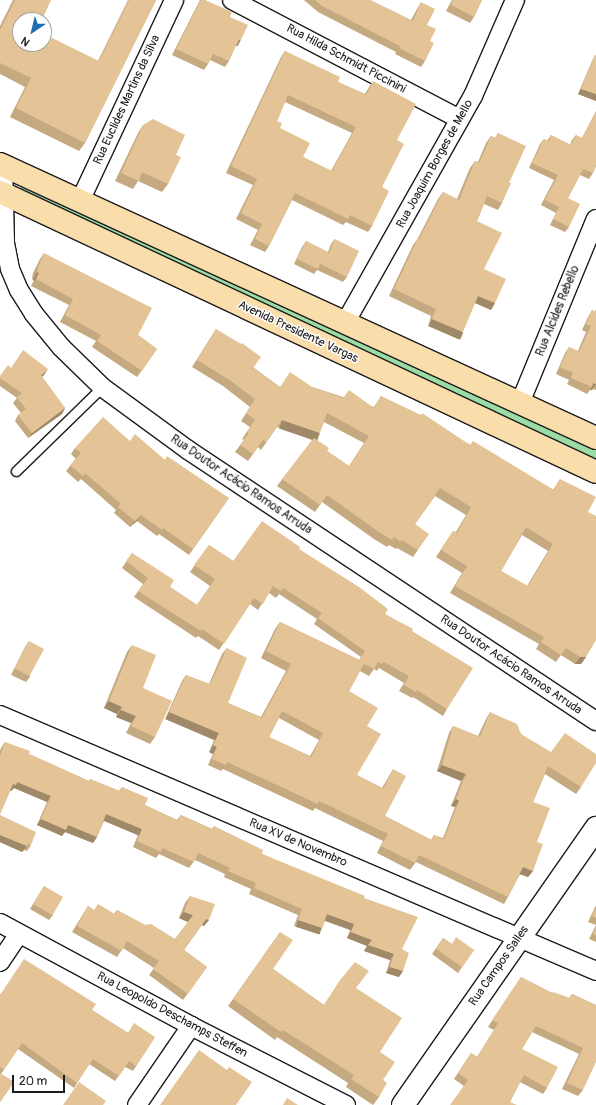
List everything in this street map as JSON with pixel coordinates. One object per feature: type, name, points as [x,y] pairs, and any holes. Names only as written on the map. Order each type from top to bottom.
[{"type":"main road","points":[[2,165],[596,438]]},
{"type":"main road","name":"Avenida Presidente Vargas","points":[[2,193],[596,472]]},
{"type":"main road","name":"Rua Campos Salles","points":[[403,1105],[596,828]]},
{"type":"street","name":"Rua Euclides Martins da Silva","points":[[80,201],[174,0]]},
{"type":"street","name":"Rua Hilda Schmidt Piccinini","points":[[232,0],[460,119]]},
{"type":"street","name":"Rua Joaquim Borges de Mello","points":[[345,323],[473,96],[515,0]]},
{"type":"street","name":"Rua Doutor Acácio Ramos Arruda","points":[[2,165],[5,243],[10,269],[19,290],[34,314],[61,347],[102,387],[188,450],[596,721]]},
{"type":"street","name":"Rua Alcides Rebello","points":[[520,403],[596,219]]},
{"type":"street","name":"Rua XV de Novembro","points":[[0,714],[596,971]]},
{"type":"street","name":"Rua Leopoldo Deschamps Steffen","points":[[0,923],[191,1026],[346,1105]]},
{"type":"street","points":[[0,962],[19,934]]},
{"type":"street","points":[[137,1105],[191,1026]]},
{"type":"lane","points":[[16,471],[102,387]]},
{"type":"green space","points":[[21,186],[47,193],[596,448],[596,465],[21,191]]},
{"type":"building","points":[[15,0],[51,0],[46,12],[12,12],[12,52],[52,52],[52,38],[99,61],[129,0],[156,0],[85,143],[16,108],[31,78],[0,63],[0,30]]},
{"type":"building","points":[[201,0],[205,0],[232,12],[230,17],[248,25],[241,40],[239,39],[229,61],[213,54],[208,64],[176,49]]},
{"type":"building","points":[[315,0],[370,0],[413,21],[421,2],[435,9],[427,25],[436,29],[430,41],[434,43],[425,61],[399,48],[400,46],[322,6]]},
{"type":"building","points":[[453,0],[482,0],[474,17],[451,5]]},
{"type":"building","points":[[285,51],[340,77],[338,82],[366,95],[373,81],[416,104],[397,140],[404,144],[382,187],[389,191],[372,226],[350,215],[348,219],[295,193],[269,246],[255,239],[262,224],[241,213],[257,179],[231,166]],"holes":[[[288,95],[356,127],[332,171],[303,157],[310,143],[280,128],[282,123],[277,121]]]},
{"type":"building","points":[[595,55],[596,56],[596,94],[581,89]]},
{"type":"building","points":[[596,112],[596,166],[593,173],[583,169],[568,198],[580,204],[569,227],[553,219],[559,207],[545,200],[558,175],[532,163],[544,139],[549,141],[551,135],[571,145],[576,135],[582,138]]},
{"type":"building","points":[[153,119],[185,135],[176,155],[181,157],[168,184],[142,172],[139,181],[121,173],[143,125]]},
{"type":"building","points":[[498,133],[526,146],[509,183],[511,183],[502,203],[487,196],[477,221],[502,233],[484,269],[506,279],[495,303],[478,296],[463,332],[432,319],[436,309],[394,289],[418,238],[419,239],[443,192],[459,200],[475,161],[479,163],[491,136],[496,138]]},
{"type":"building","points":[[335,239],[359,251],[347,277],[320,264],[318,269],[297,259],[306,241],[329,253]]},
{"type":"building","points":[[44,253],[152,308],[138,335],[157,349],[142,371],[97,341],[101,335],[65,315],[73,299],[36,279],[39,273],[37,272],[38,267]]},
{"type":"building","points":[[592,310],[596,312],[596,384],[593,383],[592,387],[571,378],[573,373],[560,367],[569,347],[579,352],[591,326],[586,324]]},
{"type":"building","points":[[216,329],[241,344],[242,343],[261,357],[253,368],[280,387],[290,372],[312,387],[343,398],[349,390],[374,408],[381,396],[421,415],[422,413],[470,445],[473,441],[554,490],[560,479],[596,497],[588,512],[596,516],[596,640],[586,657],[580,657],[566,648],[561,655],[541,642],[544,637],[455,586],[467,566],[441,550],[453,531],[457,533],[471,507],[440,488],[415,524],[429,534],[418,550],[402,540],[401,542],[394,537],[392,540],[327,495],[320,505],[282,479],[314,438],[329,448],[327,451],[349,466],[369,436],[327,413],[320,433],[282,420],[266,442],[263,440],[253,454],[240,445],[249,433],[247,432],[255,420],[246,413],[255,399],[228,379],[197,360]],"holes":[[[526,527],[553,544],[528,586],[501,571]]]},
{"type":"building","points":[[23,350],[48,369],[41,375],[65,408],[32,433],[18,415],[26,409],[17,397],[22,393],[0,378],[8,365],[11,368]]},
{"type":"building","points":[[103,417],[130,441],[135,434],[165,460],[167,456],[229,498],[193,549],[141,515],[135,521],[118,507],[121,504],[85,473],[83,476],[70,465],[81,453],[75,448]]},
{"type":"building","points":[[262,521],[300,547],[299,549],[359,587],[388,609],[385,614],[413,629],[412,631],[473,668],[447,709],[417,690],[416,692],[404,685],[409,676],[384,662],[382,664],[378,662],[374,669],[364,664],[349,691],[378,708],[367,726],[381,734],[357,775],[383,789],[393,769],[406,776],[385,816],[432,840],[434,835],[444,839],[459,801],[456,799],[466,774],[442,765],[453,726],[480,737],[490,712],[517,724],[521,734],[551,752],[565,733],[596,754],[596,763],[581,787],[548,766],[533,802],[550,808],[537,842],[543,844],[533,871],[523,867],[508,897],[419,855],[415,863],[381,846],[388,834],[319,801],[318,804],[227,762],[226,765],[212,759],[217,747],[213,745],[219,733],[169,712],[186,675],[210,684],[227,648],[247,658],[228,703],[262,718],[291,664],[266,651],[280,622],[360,660],[365,651],[318,618],[322,613],[283,588],[281,591],[273,586],[263,604],[254,598],[224,644],[202,629],[201,631],[138,591],[148,578],[126,561],[132,553],[174,580],[170,587],[197,605],[215,579],[194,565],[209,545],[233,561]],"holes":[[[282,711],[323,733],[311,757],[269,737]]]},
{"type":"building","points":[[29,641],[44,649],[29,676],[14,668]]},
{"type":"building","points":[[132,645],[156,655],[143,688],[172,701],[155,737],[131,726],[136,716],[121,710],[122,707],[109,701]]},
{"type":"building","points":[[5,742],[30,751],[29,754],[89,781],[90,779],[120,791],[122,787],[148,798],[145,805],[178,821],[181,815],[212,829],[214,826],[263,850],[262,854],[365,896],[364,898],[418,917],[402,949],[409,953],[403,971],[390,967],[394,954],[368,945],[372,940],[351,932],[354,924],[327,914],[322,928],[298,920],[302,909],[254,888],[256,883],[228,871],[230,868],[198,853],[194,862],[162,848],[161,852],[137,841],[142,829],[106,814],[97,837],[68,825],[66,830],[41,819],[51,796],[17,782],[16,785],[13,784],[0,814],[0,756]]},
{"type":"building","points":[[0,815],[36,832],[31,845],[28,844],[27,846],[0,835]]},
{"type":"building","points":[[44,886],[63,897],[53,915],[34,904]]},
{"type":"building","points":[[190,896],[215,904],[209,920],[206,919],[184,950],[207,967],[188,994],[153,969],[159,961],[127,941],[122,951],[77,926],[88,906],[94,910],[98,904],[115,914],[117,910],[145,925],[151,924],[175,939],[193,915],[184,912]]},
{"type":"building","points":[[596,908],[596,918],[592,916]]},
{"type":"building","points":[[596,928],[596,935],[593,934]]},
{"type":"building","points":[[280,932],[293,940],[273,969],[324,1005],[341,979],[355,962],[369,971],[356,988],[402,1018],[380,1052],[395,1062],[383,1080],[387,1083],[379,1097],[351,1079],[354,1075],[283,1030],[281,1032],[233,999]]},
{"type":"building","points":[[456,937],[474,950],[462,967],[436,949],[443,938],[452,944]]},
{"type":"building","points":[[24,959],[96,1004],[92,1010],[128,1033],[134,1023],[155,1037],[136,1066],[129,1061],[119,1076],[93,1059],[77,1083],[22,1043],[4,1070],[0,1067],[0,995]]},
{"type":"building","points":[[521,977],[552,993],[553,992],[570,998],[572,994],[596,1005],[596,1062],[583,1090],[567,1083],[583,1048],[536,1026],[522,1049],[558,1067],[547,1088],[524,1075],[510,1102],[517,1105],[450,1105],[468,1080],[458,1073],[471,1053],[477,1057],[498,1023],[492,1020]]},
{"type":"building","points":[[199,1050],[227,1070],[229,1067],[252,1082],[236,1105],[160,1105]]},
{"type":"building","points":[[0,1073],[14,1082],[0,1102]]},
{"type":"building","points":[[79,1082],[106,1101],[103,1105],[63,1105]]},
{"type":"building","points":[[287,1098],[298,1105],[283,1105]]}]
